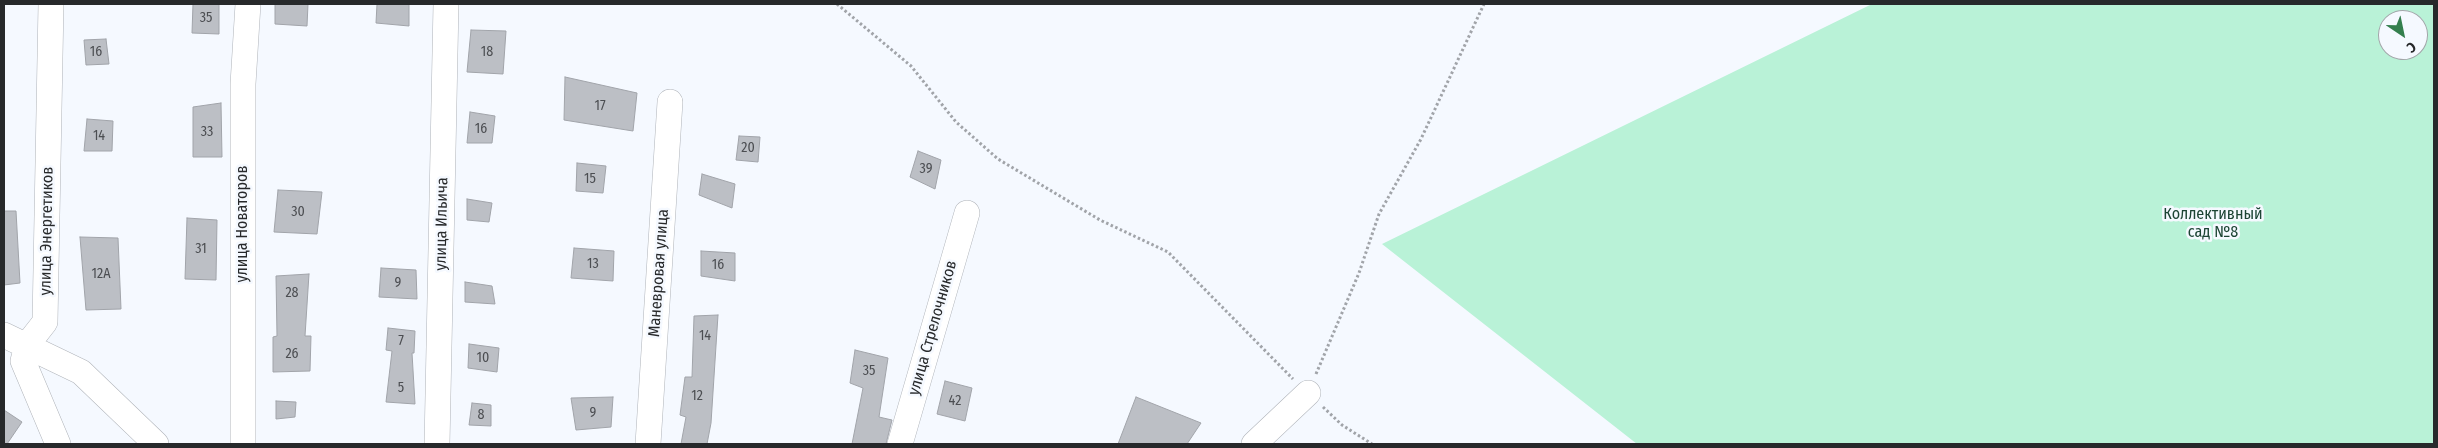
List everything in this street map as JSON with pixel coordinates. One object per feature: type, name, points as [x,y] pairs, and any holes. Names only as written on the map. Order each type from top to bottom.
[{"type":"street","name":"улица Энергетиков","points":[[27,345],[45,322],[51,4]]},
{"type":"street","name":"улица Новаторов","points":[[243,444],[243,84],[248,4]]},
{"type":"street","name":"улица Ильича","points":[[437,444],[446,4]]},
{"type":"street","name":"Маневровая улица","points":[[648,444],[670,102]]},
{"type":"street","name":"улица Стрелочников","points":[[900,444],[967,213]]},
{"type":"street","points":[[4,335],[81,372],[156,444]]},
{"type":"street","points":[[27,345],[23,361],[58,444]]},
{"type":"street","points":[[1254,444],[1308,393]]},
{"type":"path","points":[[837,4],[911,66],[956,122],[998,159],[1100,220],[1168,252],[1308,393],[1342,425],[1372,444]]},
{"type":"path","points":[[1308,393],[1359,273],[1379,214],[1421,139],[1484,4]]},
{"type":"green space","name":"Коллективный сад №8","points":[[1872,4],[2434,4],[2434,444],[1637,444],[1382,244]]},
{"type":"building","points":[[193,4],[219,4],[219,34],[192,33]]},
{"type":"building","points":[[275,4],[308,4],[307,26],[275,24]]},
{"type":"building","points":[[377,4],[409,4],[409,26],[376,23]]},
{"type":"building","points":[[471,30],[506,31],[503,74],[467,72]]},
{"type":"building","points":[[106,39],[109,64],[86,65],[84,40]]},
{"type":"building","points":[[565,77],[637,93],[633,131],[564,120]]},
{"type":"building","points":[[221,103],[222,157],[193,157],[193,107]]},
{"type":"building","points":[[470,112],[495,116],[492,143],[467,143]]},
{"type":"building","points":[[87,119],[113,121],[112,151],[84,151]]},
{"type":"building","points":[[739,136],[760,137],[758,162],[736,160]]},
{"type":"building","points":[[918,151],[941,160],[935,189],[910,177]]},
{"type":"building","points":[[577,163],[606,166],[603,193],[576,191]]},
{"type":"building","points":[[702,174],[735,184],[732,208],[699,195]]},
{"type":"building","points":[[278,190],[322,192],[317,234],[274,232]]},
{"type":"building","points":[[467,199],[492,203],[489,222],[467,220]]},
{"type":"building","points":[[4,211],[16,211],[20,283],[4,285]]},
{"type":"building","points":[[187,218],[217,220],[216,280],[185,279]]},
{"type":"building","points":[[80,237],[118,238],[121,309],[86,310]]},
{"type":"building","points":[[574,248],[614,251],[613,281],[571,278]]},
{"type":"building","points":[[701,251],[735,253],[735,281],[701,276]]},
{"type":"building","points":[[381,268],[416,270],[417,299],[379,297]]},
{"type":"building","points":[[309,274],[305,336],[311,336],[310,371],[273,372],[273,337],[277,336],[276,276]]},
{"type":"building","points":[[465,282],[492,286],[495,304],[465,302]]},
{"type":"building","points":[[718,315],[711,423],[707,444],[681,444],[686,417],[680,415],[685,377],[692,377],[694,316]]},
{"type":"building","points":[[388,328],[415,331],[414,353],[412,353],[415,404],[386,402],[392,351],[386,350]]},
{"type":"building","points":[[469,344],[499,348],[497,372],[468,368]]},
{"type":"building","points":[[855,350],[888,358],[879,417],[892,420],[886,444],[852,444],[863,388],[850,383]]},
{"type":"building","points":[[945,381],[972,388],[965,421],[937,414]]},
{"type":"building","points":[[613,397],[611,427],[576,430],[571,398]]},
{"type":"building","points":[[1136,397],[1201,423],[1187,444],[1118,444]]},
{"type":"building","points":[[276,401],[296,402],[295,417],[276,419]]},
{"type":"building","points":[[472,403],[491,405],[491,426],[469,425]]},
{"type":"building","points":[[4,410],[22,422],[7,444],[4,444]]}]
